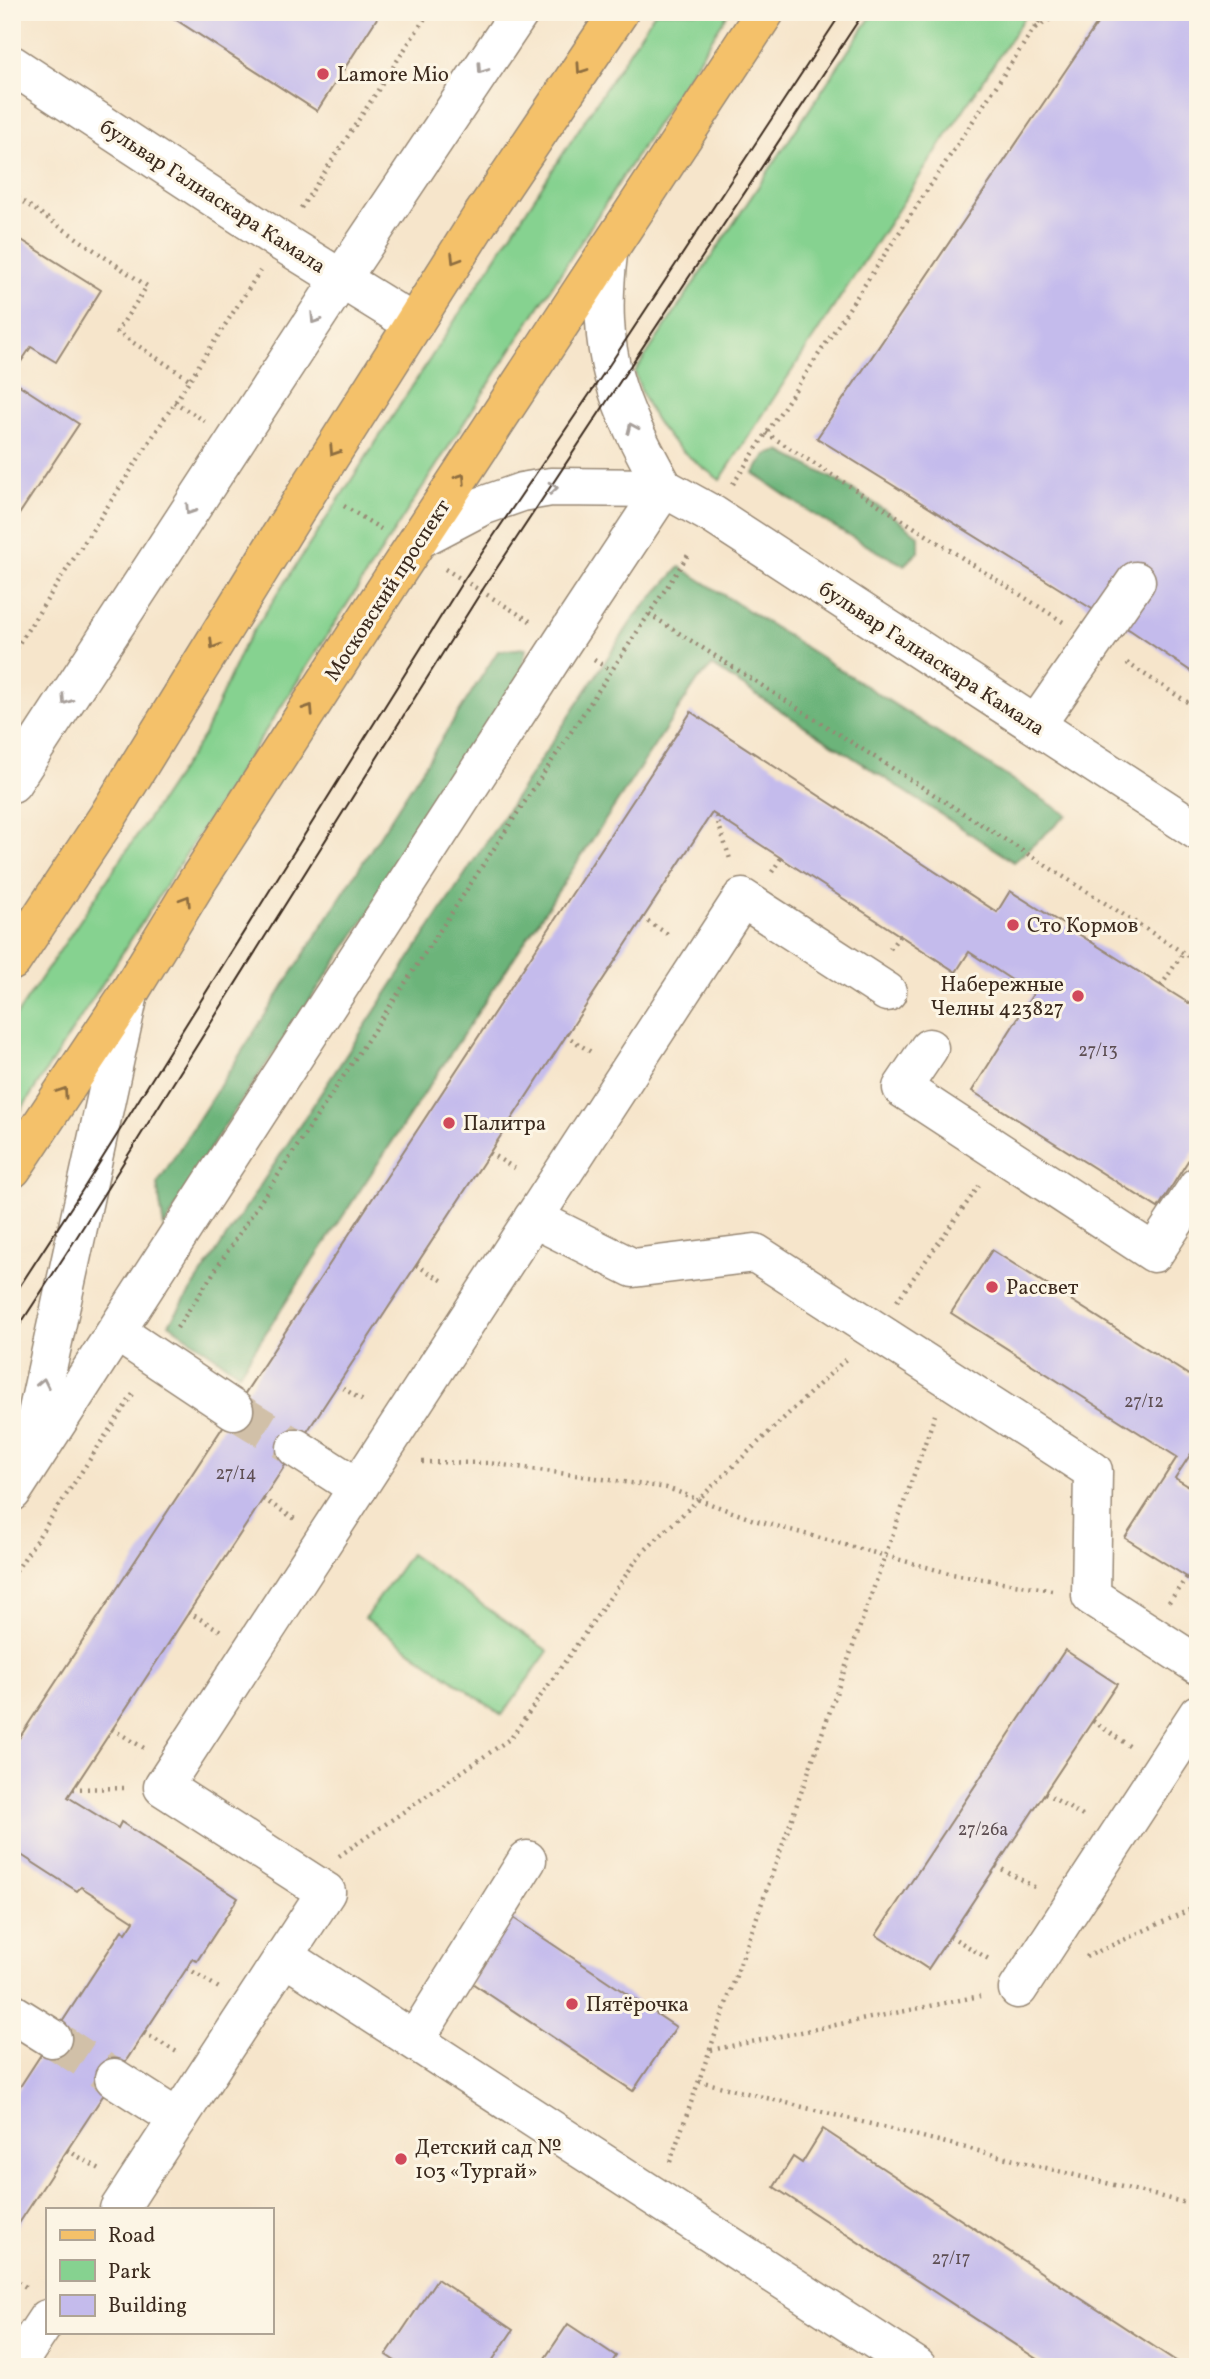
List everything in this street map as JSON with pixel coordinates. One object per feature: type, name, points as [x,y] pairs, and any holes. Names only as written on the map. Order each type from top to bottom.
[{"type":"main road","points":[[12,961],[108,816],[311,486],[480,219],[619,12]]},
{"type":"main road","name":"Московский проспект","points":[[12,1169],[26,1142],[129,993],[406,558],[765,12]]},
{"type":"street","points":[[12,783],[341,279],[520,12]]},
{"type":"street","name":"бульвар Галиаскара Камала","points":[[12,65],[280,241],[414,324]]},
{"type":"street","points":[[18,1483],[664,488],[633,432],[613,376],[603,324],[603,294],[608,254]]},
{"type":"street","name":"бульвар Галиаскара Камала","points":[[421,538],[482,506],[523,492],[551,487],[664,488],[713,515],[1198,831]]},
{"type":"street","points":[[1036,725],[1136,581]]},
{"type":"street","points":[[120,2208],[326,1892],[163,1787],[742,898],[887,992]]},
{"type":"street","points":[[18,1483],[129,993]]},
{"type":"street","points":[[929,1048],[902,1088],[1154,1253],[1193,1201]]},
{"type":"street","points":[[533,1219],[633,1268],[755,1253],[1093,1471],[1091,1596],[1198,1665]]},
{"type":"street","points":[[117,1332],[234,1410]]},
{"type":"street","points":[[296,1448],[367,1475]]},
{"type":"street","points":[[1021,1984],[1198,1714]]},
{"type":"street","points":[[415,2040],[527,1860]]},
{"type":"street","points":[[284,1956],[917,2367]]},
{"type":"street","points":[[12,2013],[52,2038]]},
{"type":"street","points":[[114,2078],[178,2119]]},
{"type":"street","points":[[15,2367],[46,2320]]},
{"type":"path","points":[[419,12],[423,21]]},
{"type":"path","points":[[12,654],[429,12]]},
{"type":"path","points":[[730,487],[1045,12]]},
{"type":"path","points":[[1033,29],[1062,12]]},
{"type":"path","points":[[12,194],[147,286],[117,332],[189,379]]},
{"type":"path","points":[[766,433],[1073,628]]},
{"type":"path","points":[[12,1577],[690,552]]},
{"type":"path","points":[[649,614],[1198,962]]},
{"type":"path","points":[[1118,657],[1198,709]]},
{"type":"path","points":[[716,816],[742,898]]},
{"type":"path","points":[[1161,986],[1183,953]]},
{"type":"path","points":[[306,1879],[511,1738],[640,1555],[876,1331],[1002,1154]]},
{"type":"path","points":[[657,2198],[948,1378]]},
{"type":"path","points":[[367,1475],[503,1465],[667,1488],[754,1520],[952,1574],[1091,1596]]},
{"type":"path","points":[[1093,1721],[1163,1768]]},
{"type":"path","points":[[73,1789],[163,1787]]},
{"type":"path","points":[[1045,1793],[1117,1838]]},
{"type":"path","points":[[996,1866],[1071,1908]]},
{"type":"path","points":[[1078,1961],[1198,1906]]},
{"type":"path","points":[[950,1936],[1021,1984]]},
{"type":"path","points":[[710,2050],[1021,1984]]},
{"type":"path","points":[[699,2081],[1198,2206]]},
{"type":"green space","points":[[655,12],[729,12],[12,1124],[12,1022],[204,735],[243,647]]},
{"type":"green space","points":[[874,12],[1028,12],[720,480],[666,435],[649,408],[635,372]]},
{"type":"green space","points":[[780,451],[852,489],[885,510],[919,536],[919,551],[904,565],[827,522],[754,473],[766,455]]},
{"type":"green space","points":[[680,567],[1067,815],[1014,862],[712,666],[698,680],[239,1373],[169,1324],[635,616]]},
{"type":"green space","points":[[526,648],[519,692],[215,1140],[164,1228],[157,1184],[498,651]]},
{"type":"green space","points":[[410,1554],[548,1651],[502,1715],[365,1618]]},
{"type":"building","points":[[164,12],[381,12],[317,111]]},
{"type":"building","points":[[1105,12],[1198,12],[1198,676],[1130,630],[817,438]]},
{"type":"building","points":[[12,234],[101,290],[56,362],[31,347],[12,375]]},
{"type":"building","points":[[16,383],[79,424],[12,525],[12,389]]},
{"type":"building","points":[[691,712],[997,912],[1010,891],[1198,1009],[1198,1145],[1158,1208],[972,1091],[1033,994],[969,952],[956,972],[712,813],[68,1797],[118,1828],[121,1822],[238,1898],[197,1961],[192,1959],[12,2234],[12,2099],[122,1930],[126,1933],[134,1921],[81,1887],[77,1891],[12,1849],[12,1749]]},
{"type":"building","points":[[992,1250],[1198,1381],[1198,1443],[1175,1478],[1198,1492],[1198,1584],[1125,1538],[1177,1457],[951,1313]]},
{"type":"building","points":[[1065,1650],[1117,1684],[928,1969],[876,1935]]},
{"type":"building","name":"Пятёрочка","points":[[512,1917],[676,2027],[633,2091],[469,1981]]},
{"type":"building","points":[[823,2129],[1185,2367],[1049,2367],[774,2187],[793,2157],[802,2163]]},
{"type":"building","points":[[437,2279],[513,2330],[488,2367],[404,2367],[386,2355]]},
{"type":"building","points":[[568,2324],[616,2356],[609,2367],[539,2367]]},
{"type":"tunnel","points":[[234,1410],[296,1448]]},
{"type":"tunnel","points":[[52,2038],[114,2078]]},
{"type":"tram line","points":[[12,1298],[85,1186],[463,581],[842,12]]},
{"type":"tram line","points":[[12,1337],[481,592],[864,12]]},
{"type":"place","name":"Lamore Mio","points":[[323,74]]},
{"type":"place","name":"Сто Кормов","points":[[1013,925]]},
{"type":"place","name":"Набережные Челны 423827","points":[[1078,996]]},
{"type":"place","name":"Палитра","points":[[449,1123]]},
{"type":"place","name":"Рассвет","points":[[992,1287]]},
{"type":"place","name":"Пятёрочка","points":[[572,2004]]},
{"type":"place","name":"Детский сад № 103 «Тургай»","points":[[401,2159]]}]
